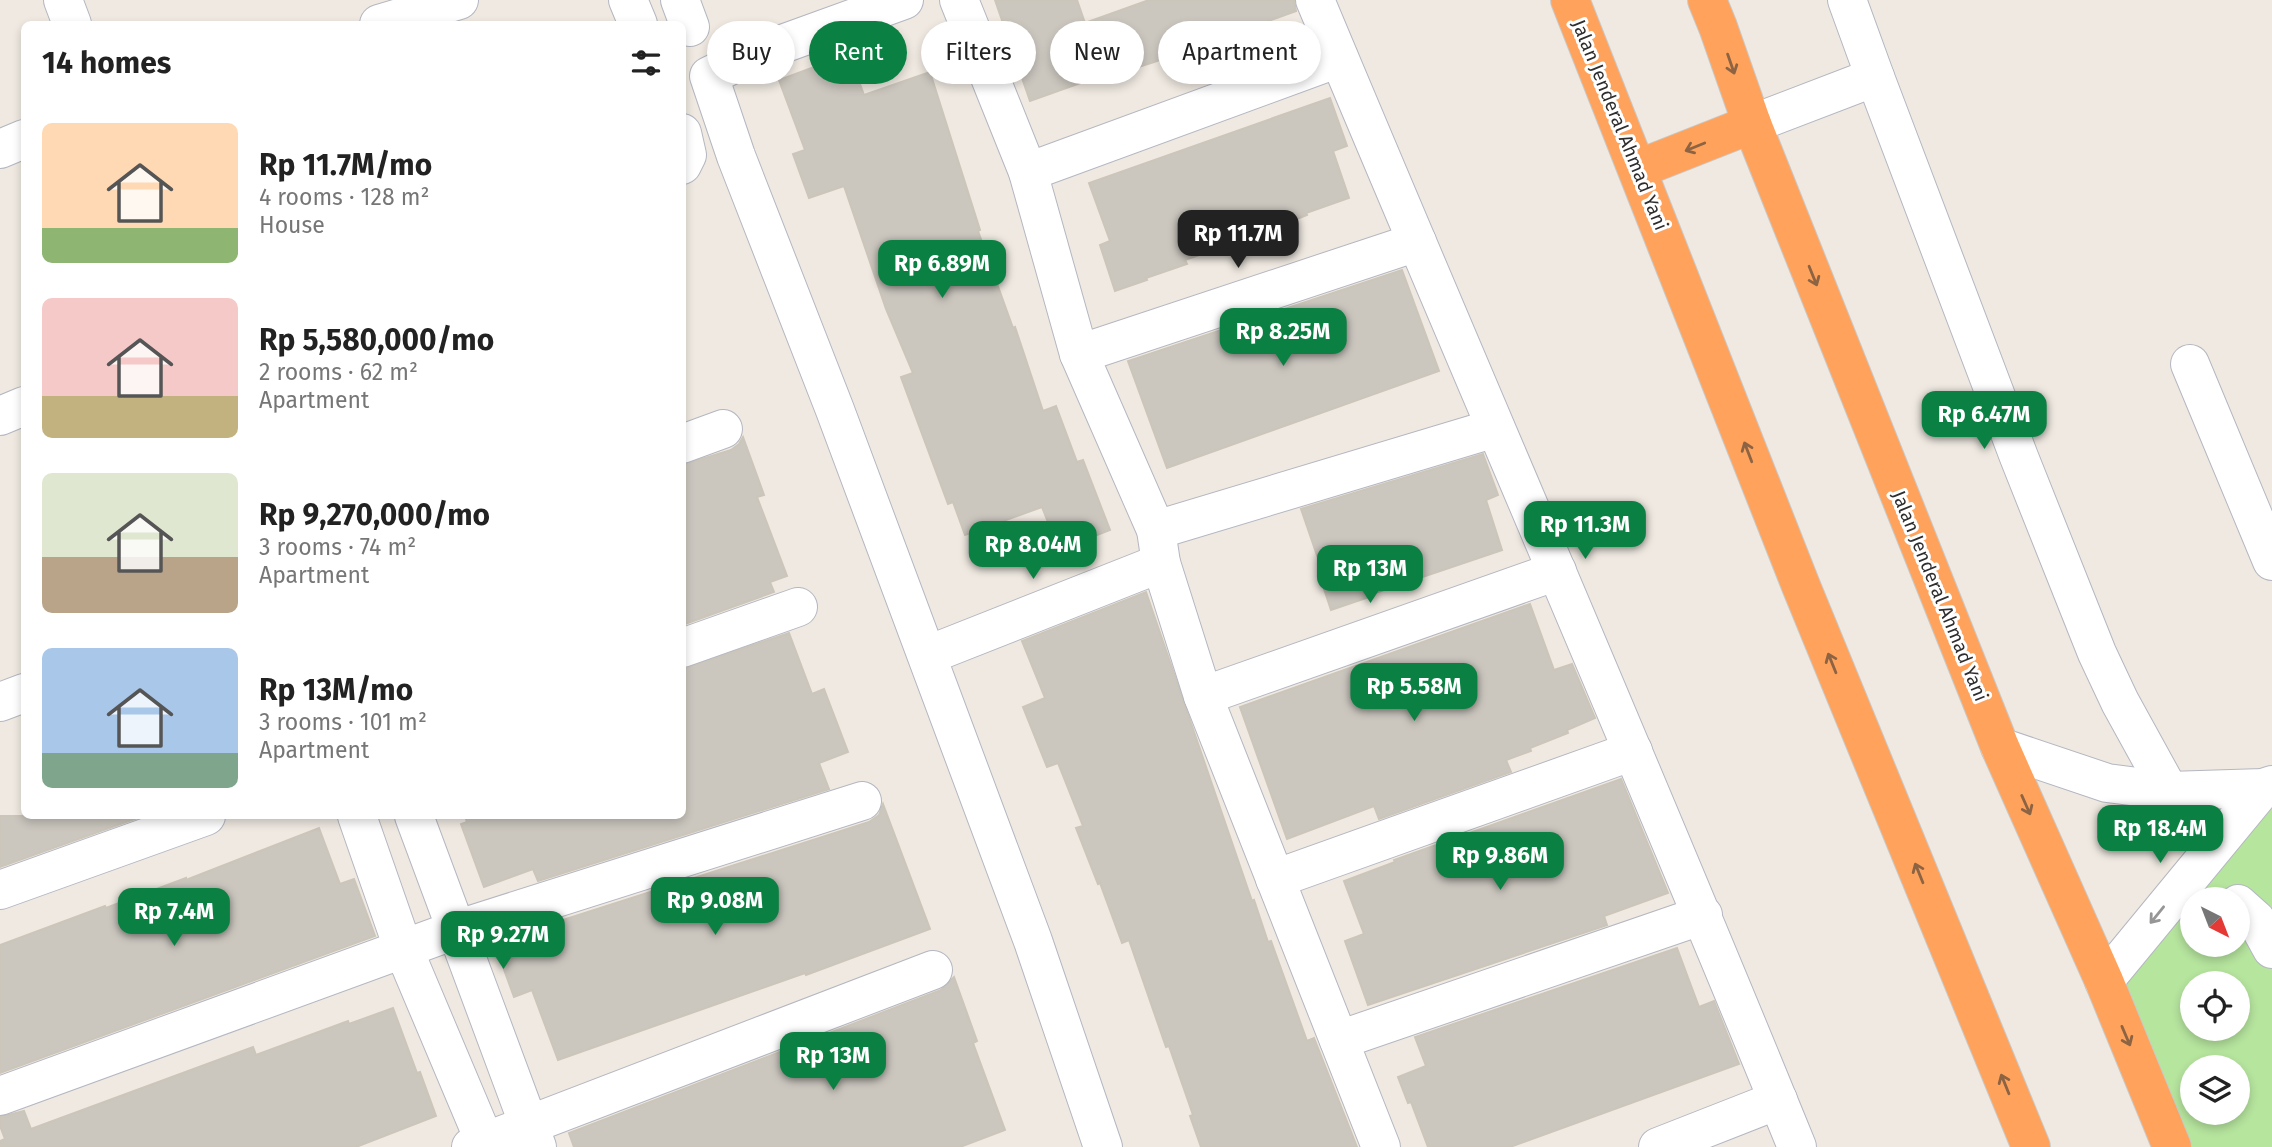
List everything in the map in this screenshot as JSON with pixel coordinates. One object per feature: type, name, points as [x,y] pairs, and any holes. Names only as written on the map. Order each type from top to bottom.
[{"type":"highway","name":"Jalan Jenderal Ahmad Yani","points":[[1570,0],[1639,169],[1801,586],[2031,1147]]},
{"type":"highway","name":"Jalan Jenderal Ahmad Yani","points":[[1706,0],[1752,124],[2000,747],[2104,981],[2172,1147]]},
{"type":"highway","points":[[1639,169],[1752,124]]},
{"type":"street","points":[[63,0],[71,21]]},
{"type":"street","points":[[389,21],[459,0]]},
{"type":"street","points":[[628,0],[637,21]]},
{"type":"street","points":[[904,0],[752,55],[709,76],[736,156],[928,655],[1033,941],[1103,1147]]},
{"type":"street","points":[[958,0],[1028,172],[1079,354],[1158,546],[1203,696],[1381,1147]]},
{"type":"street","points":[[1315,0],[1703,915],[1797,1147]]},
{"type":"street","points":[[1847,0],[2019,457],[2092,641],[2120,702],[2169,791]]},
{"type":"street","points":[[1028,172],[1339,58]]},
{"type":"street","points":[[1752,124],[1875,77]]},
{"type":"street","points":[[0,149],[21,140]]},
{"type":"street","points":[[1079,354],[1417,242]]},
{"type":"street","points":[[2190,365],[2272,561]]},
{"type":"street","points":[[0,416],[21,407]]},
{"type":"street","points":[[928,655],[1158,546],[1495,428]]},
{"type":"street","points":[[686,443],[723,429]]},
{"type":"street","points":[[1203,696],[1557,571]]},
{"type":"street","points":[[686,647],[798,607]]},
{"type":"street","points":[[0,702],[21,694]]},
{"type":"street","points":[[2000,747],[2107,783],[2169,791],[2268,786]]},
{"type":"street","points":[[1275,879],[1633,751]]},
{"type":"street","points":[[2104,981],[2186,879],[2268,786]]},
{"type":"street","points":[[0,1096],[455,930],[862,802]]},
{"type":"street","points":[[0,890],[198,819]]},
{"type":"street","points":[[358,819],[403,948],[481,1145],[533,1135],[933,970]]},
{"type":"street","points":[[415,819],[533,1135]]},
{"type":"street","points":[[2186,879],[2203,887]]},
{"type":"street","points":[[2250,914],[2256,919],[2272,949]]},
{"type":"street","points":[[1339,1040],[1703,915]]},
{"type":"street","points":[[1658,1147],[1778,1100]]},
{"type":"green space","points":[[2272,780],[2272,1147],[2155,1147],[2095,986],[2180,887],[2180,957],[2250,957],[2250,887],[2180,887]]},
{"type":"building","points":[[995,0],[1077,0],[1084,21],[1050,21],[1050,84],[1078,84],[1030,101],[1024,84],[1036,84],[1036,21],[1002,21]]},
{"type":"building","points":[[1149,0],[1294,0],[1296,11],[1268,21],[1158,21],[1158,61],[1144,65],[1144,21],[1091,21]]},
{"type":"building","points":[[809,69],[809,84],[860,84],[864,95],[896,84],[907,84],[907,80],[921,75],[921,84],[934,84],[980,230],[978,231],[1013,328],[1015,327],[1043,411],[1056,406],[1077,462],[1083,460],[1110,530],[1059,550],[1042,507],[965,535],[953,502],[948,504],[901,377],[913,373],[886,309],[844,186],[809,198],[793,154],[805,150],[780,84],[795,84],[795,74]]},
{"type":"building","points":[[1330,98],[1347,146],[1333,151],[1349,198],[1185,260],[1187,264],[1115,291],[1100,245],[1110,241],[1089,183]]},
{"type":"building","points":[[1402,270],[1439,371],[1167,468],[1128,361]]},
{"type":"building","points":[[743,437],[764,495],[757,497],[787,576],[770,582],[774,592],[686,624],[686,464],[731,450]]},
{"type":"building","points":[[1483,454],[1498,495],[1486,500],[1502,550],[1331,610],[1318,571],[1322,570],[1301,509]]},
{"type":"building","points":[[1146,592],[1252,901],[1254,900],[1268,942],[1271,941],[1307,1041],[1314,1038],[1357,1147],[1201,1147],[1169,1046],[1166,1047],[1129,940],[1122,943],[1076,828],[1083,826],[1058,763],[1047,767],[1023,707],[1045,698],[1022,641]]},
{"type":"building","points":[[1530,604],[1554,670],[1572,664],[1595,718],[1567,730],[1568,733],[1530,748],[1531,751],[1506,760],[1511,772],[1379,819],[1374,806],[1287,839],[1240,707]]},
{"type":"building","points":[[789,633],[812,694],[824,689],[848,752],[819,763],[829,789],[538,881],[533,869],[484,887],[461,824],[467,822],[466,819],[686,819],[686,668]]},
{"type":"building","points":[[1621,779],[1668,893],[1604,916],[1607,925],[1368,1005],[1345,941],[1364,934],[1344,881],[1395,862],[1394,860]]},
{"type":"building","points":[[883,804],[930,929],[806,975],[805,973],[558,1060],[532,990],[514,997],[494,942],[869,822],[879,815]]},
{"type":"building","points":[[0,816],[21,816],[21,819],[135,819],[0,867]]},
{"type":"building","points":[[319,828],[340,884],[354,879],[375,936],[0,1073],[0,945],[105,906],[106,908],[186,880]]},
{"type":"building","points":[[1677,948],[1699,1007],[1714,1001],[1739,1064],[1510,1147],[1428,1147],[1411,1102],[1408,1103],[1398,1077],[1426,1066],[1415,1037]]},
{"type":"building","points":[[954,977],[977,1041],[973,1043],[1005,1130],[960,1147],[574,1147],[569,1133],[941,990]]},
{"type":"building","points":[[393,1008],[436,1116],[356,1147],[0,1147],[0,1141],[5,1139],[0,1117],[24,1111],[31,1129],[253,1047],[256,1055],[348,1021],[349,1024]]}]
